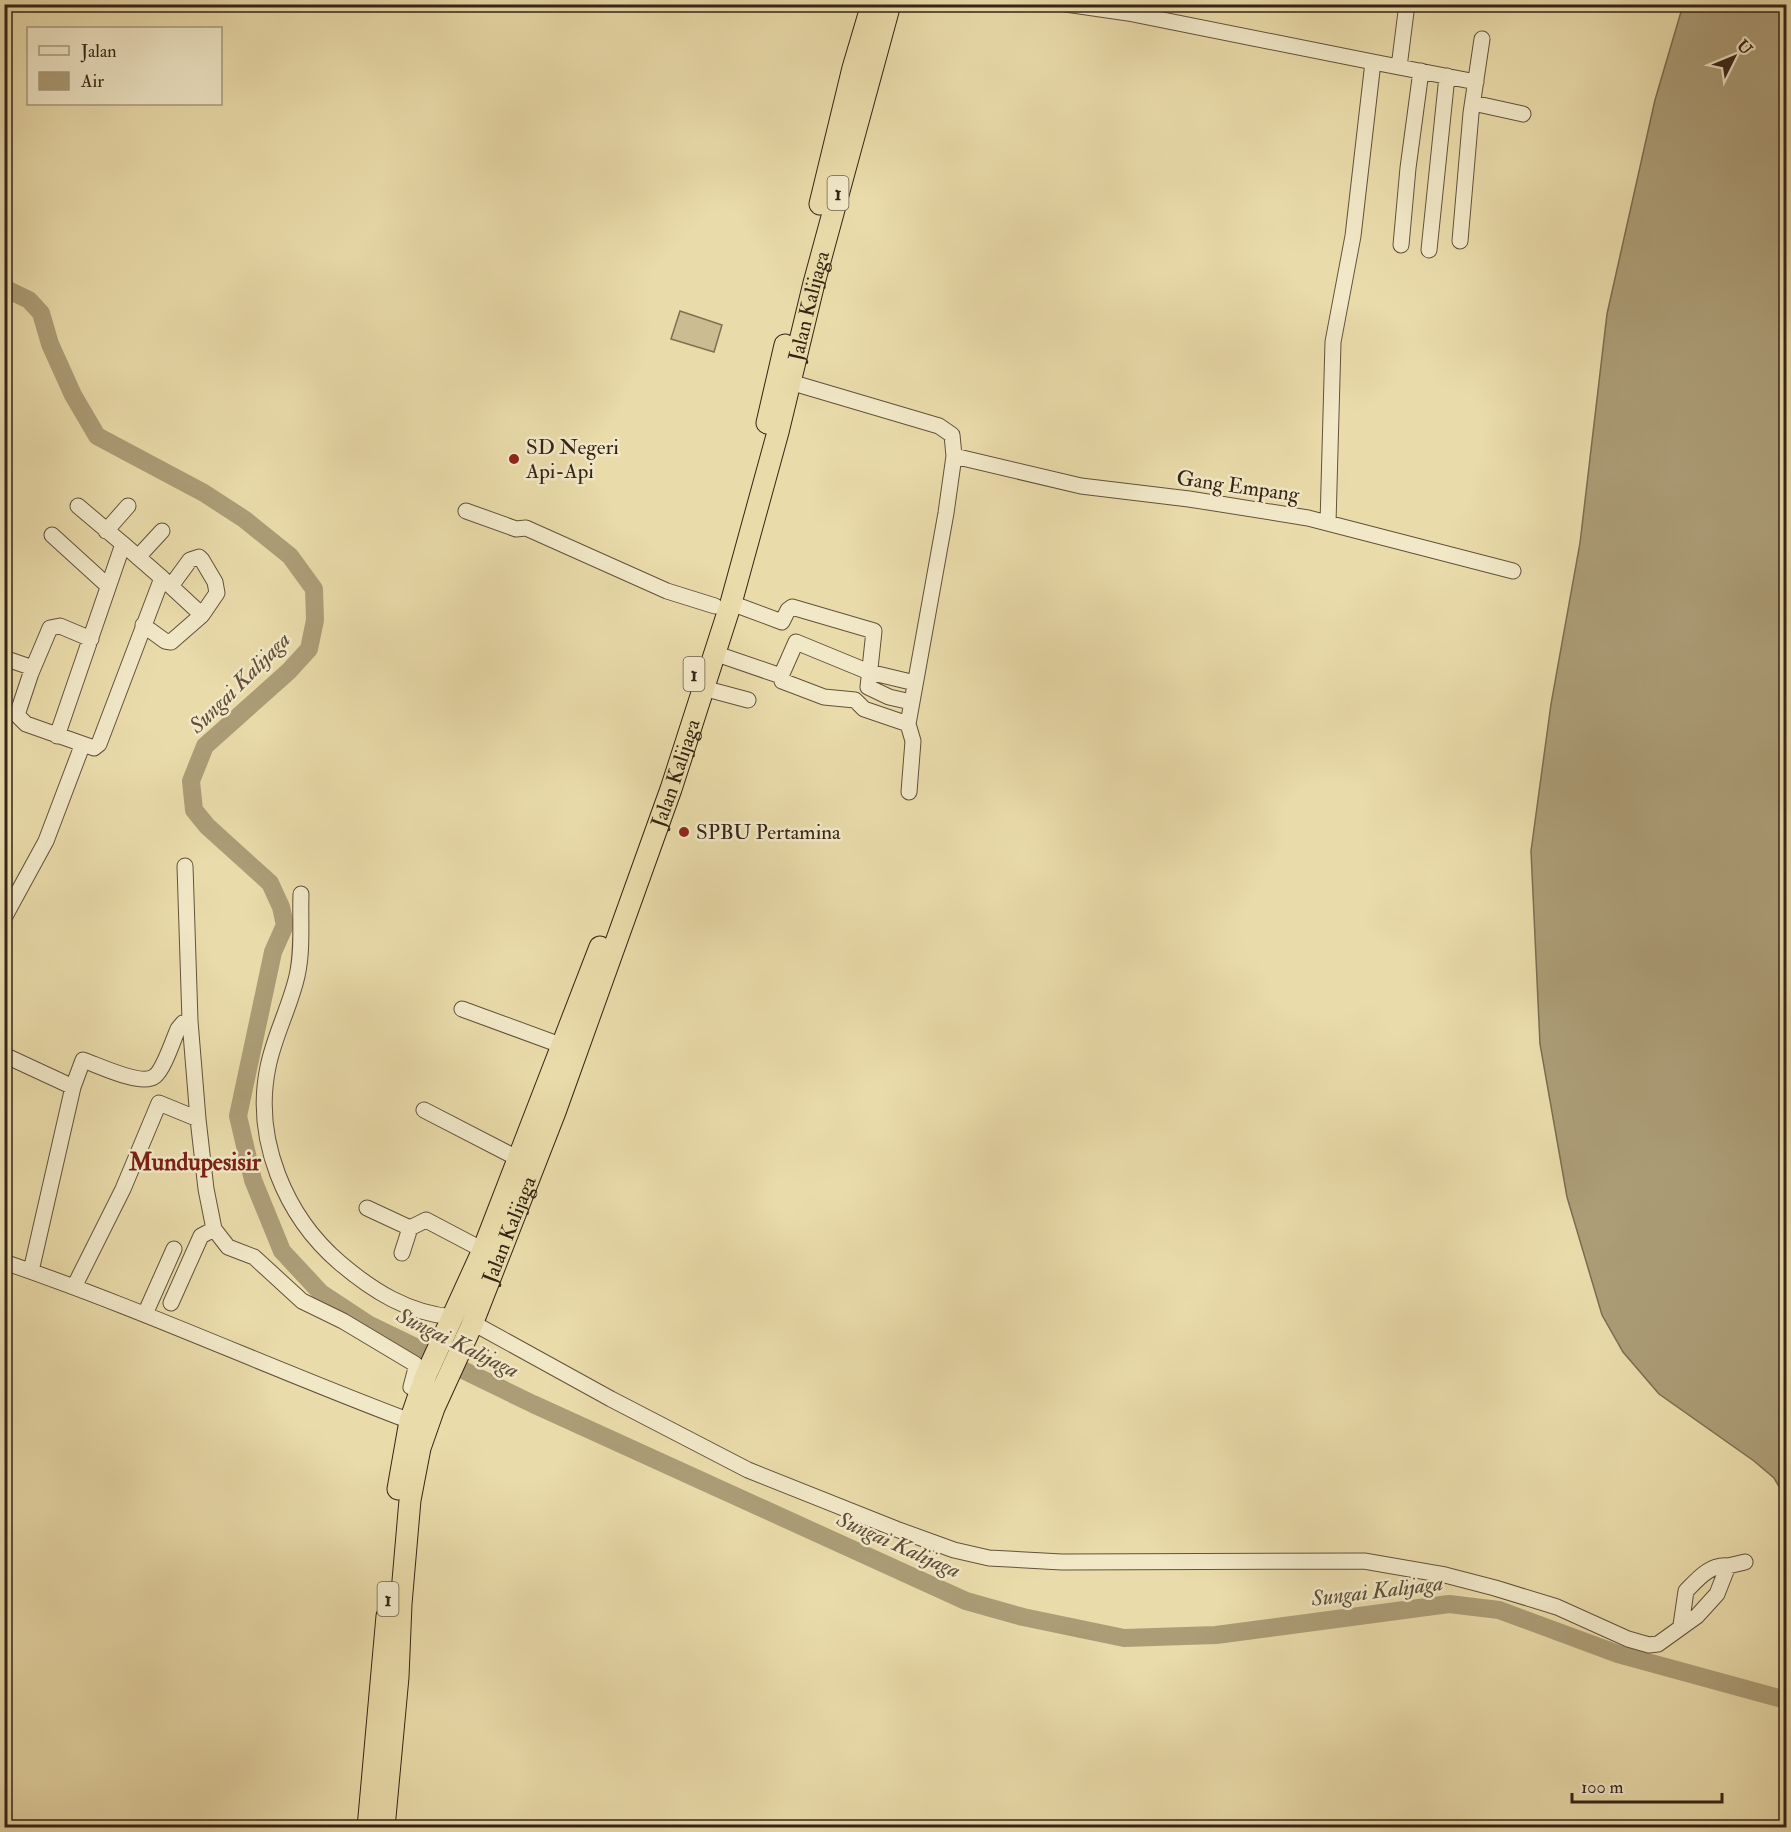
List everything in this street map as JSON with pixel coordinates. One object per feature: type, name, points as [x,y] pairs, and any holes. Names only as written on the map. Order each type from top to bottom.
[{"type":"highway","name":"Jalan Kalijaga","points":[[384,1827],[399,1677],[401,1604],[410,1500],[426,1428],[472,1325],[598,995],[671,789],[703,688],[714,652],[723,604],[853,68],[872,4]]},
{"type":"highway","name":"Jalan Kalijaga","points":[[423,1384],[483,1250],[563,1046],[723,604],[790,382],[817,272],[890,4]]},
{"type":"highway","name":"1","points":[[368,1827],[396,1499],[410,1421],[423,1384]]},
{"type":"street","points":[[1066,4],[1128,13],[1476,82]]},
{"type":"street","points":[[1399,67],[1407,4]]},
{"type":"street","points":[[1460,241],[1473,103],[1482,39]]},
{"type":"street","points":[[1328,523],[1333,342],[1353,236],[1373,62]]},
{"type":"street","points":[[1401,245],[1408,168],[1421,71]]},
{"type":"street","points":[[1429,250],[1447,76]]},
{"type":"street","points":[[1473,103],[1523,114]]},
{"type":"street","points":[[790,382],[939,426],[952,435],[954,456],[908,724],[913,741],[909,792]]},
{"type":"street","name":"Gang Empang","points":[[954,456],[1081,486],[1189,499],[1328,523],[1513,571]]},
{"type":"street","points":[[78,506],[202,615]]},
{"type":"street","points":[[106,531],[128,506]]},
{"type":"street","points":[[466,511],[516,529],[526,528],[667,591],[723,604],[782,622],[792,607],[874,631],[869,689],[911,702]]},
{"type":"street","points":[[138,557],[162,531]]},
{"type":"street","points":[[52,535],[108,586]]},
{"type":"street","points":[[57,736],[123,544]]},
{"type":"street","points":[[91,639],[60,626],[52,627],[47,632],[18,717],[23,723],[82,746],[95,748],[99,744],[143,625],[167,582],[190,561],[199,557],[215,582],[217,592],[202,615],[171,642],[143,625]]},
{"type":"street","points":[[781,676],[796,642],[869,672],[915,683]]},
{"type":"street","points":[[714,652],[781,676],[785,683],[824,697],[855,700],[864,709],[908,724]]},
{"type":"street","points":[[4,658],[33,668]]},
{"type":"street","points":[[703,688],[748,700]]},
{"type":"street","points":[[4,918],[46,841],[82,746]]},
{"type":"street","points":[[185,866],[190,1022],[206,1189],[214,1229],[228,1246],[254,1257],[275,1279],[302,1301],[343,1321],[415,1364],[411,1387],[423,1384]]},
{"type":"street","points":[[301,894],[297,978],[266,1080],[267,1135],[275,1169],[288,1197],[309,1230],[342,1264],[407,1308],[451,1320]]},
{"type":"street","points":[[462,1010],[563,1046]]},
{"type":"street","points":[[31,1271],[73,1087],[83,1059],[138,1080],[153,1077],[178,1029],[183,1023],[190,1022]]},
{"type":"street","points":[[4,1055],[73,1087]]},
{"type":"street","points":[[74,1287],[123,1189],[159,1103],[198,1119]]},
{"type":"street","points":[[424,1110],[519,1159]]},
{"type":"street","points":[[367,1208],[410,1228]]},
{"type":"street","points":[[402,1253],[410,1228],[426,1220],[483,1250]]},
{"type":"street","points":[[171,1303],[201,1236],[214,1229]]},
{"type":"street","points":[[145,1314],[174,1249]]},
{"type":"street","points":[[4,1262],[145,1314],[298,1379],[410,1421]]},
{"type":"street","points":[[472,1325],[748,1470],[820,1501],[954,1550],[988,1558],[1038,1562],[1364,1561],[1445,1575],[1495,1588],[1564,1610],[1628,1639],[1649,1645],[1658,1644],[1681,1625],[1697,1616],[1717,1594],[1728,1566]]},
{"type":"street","points":[[1681,1625],[1686,1591],[1709,1570],[1719,1565],[1728,1566],[1745,1562]]},
{"type":"shaded area","points":[[680,311],[722,325],[714,352],[671,339]]},
{"type":"water","points":[[1683,5],[1786,5],[1786,1498],[1774,1478],[1754,1461],[1659,1394],[1623,1352],[1602,1315],[1567,1197],[1540,1044],[1531,851],[1551,704],[1580,543],[1607,314],[1655,100]]},
{"type":"waterway","name":"Sungai Kalijaga","points":[[4,288],[29,300],[41,313],[50,344],[73,395],[97,436],[204,493],[244,519],[290,556],[314,589],[315,620],[309,649],[289,671],[205,746],[191,781],[194,810],[207,826],[270,883],[281,907],[285,925],[273,952],[238,1116],[253,1180],[282,1251],[321,1293],[368,1324],[533,1404],[966,1601],[1023,1617],[1124,1638],[1216,1635],[1449,1604],[1499,1610],[1618,1654],[1786,1700]]},
{"type":"place","name":"SD Negeri Api-Api","points":[[514,459]]},
{"type":"place","name":"SPBU Pertamina","points":[[684,832]]},
{"type":"district","name":"Mundupesisir","points":[[195,1162]]}]
